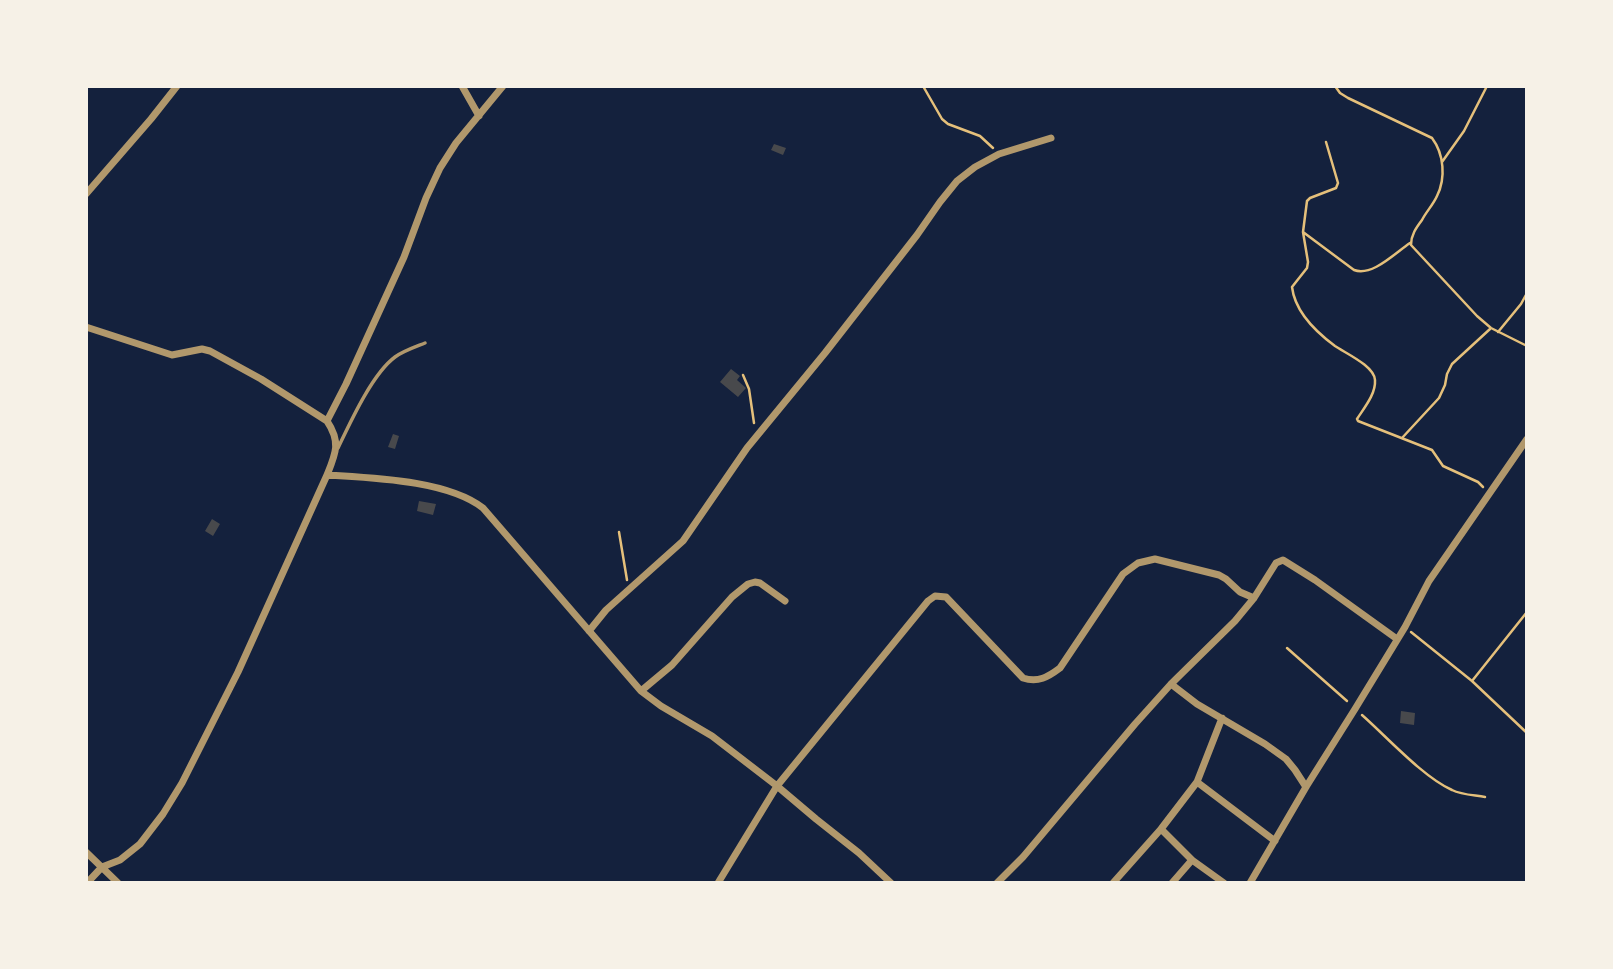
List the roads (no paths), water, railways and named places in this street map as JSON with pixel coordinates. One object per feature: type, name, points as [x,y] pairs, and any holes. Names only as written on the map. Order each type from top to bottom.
[{"type":"street","points":[[86,194],[177,86]]},
{"type":"street","points":[[462,86],[479,116]]},
{"type":"street","points":[[327,421],[404,257],[440,168],[456,143],[503,86]]},
{"type":"street","points":[[589,631],[606,610],[683,541],[756,438],[957,181],[975,167],[999,155],[1051,138]]},
{"type":"street","points":[[86,337],[88,328],[172,355],[202,349],[210,351],[261,379],[327,421],[335,435],[336,452],[238,672],[182,783],[140,844],[120,860],[102,867],[88,883]]},
{"type":"street","points":[[1250,883],[1306,786],[1405,627],[1429,581],[1527,439]]},
{"type":"street","points":[[327,475],[388,479],[422,485],[461,495],[483,508],[642,691],[661,706],[712,736],[777,786],[859,853],[891,883]]},
{"type":"street","points":[[719,883],[777,786],[928,601],[935,596],[946,597],[1023,677],[1034,681],[1048,677],[1060,668],[1124,574],[1138,563],[1147,560],[1163,561],[1214,573],[1226,579],[1240,592],[1254,598]]},
{"type":"street","points":[[997,883],[1023,857],[1171,684],[1235,621],[1276,564],[1283,560],[1397,639]]},
{"type":"street","points":[[642,691],[672,665],[732,597],[748,584],[760,583],[785,601]]},
{"type":"street","points":[[1171,684],[1197,704],[1286,759],[1306,786]]},
{"type":"street","points":[[1114,883],[1197,782],[1222,718]]},
{"type":"street","points":[[1197,782],[1275,841]]},
{"type":"street","points":[[1161,829],[1192,860],[1224,883]]},
{"type":"street","points":[[86,852],[118,883]]},
{"type":"street","points":[[1172,883],[1192,860]]},
{"type":"lane","points":[[336,452],[362,400],[383,370],[393,358],[425,343]]}]
